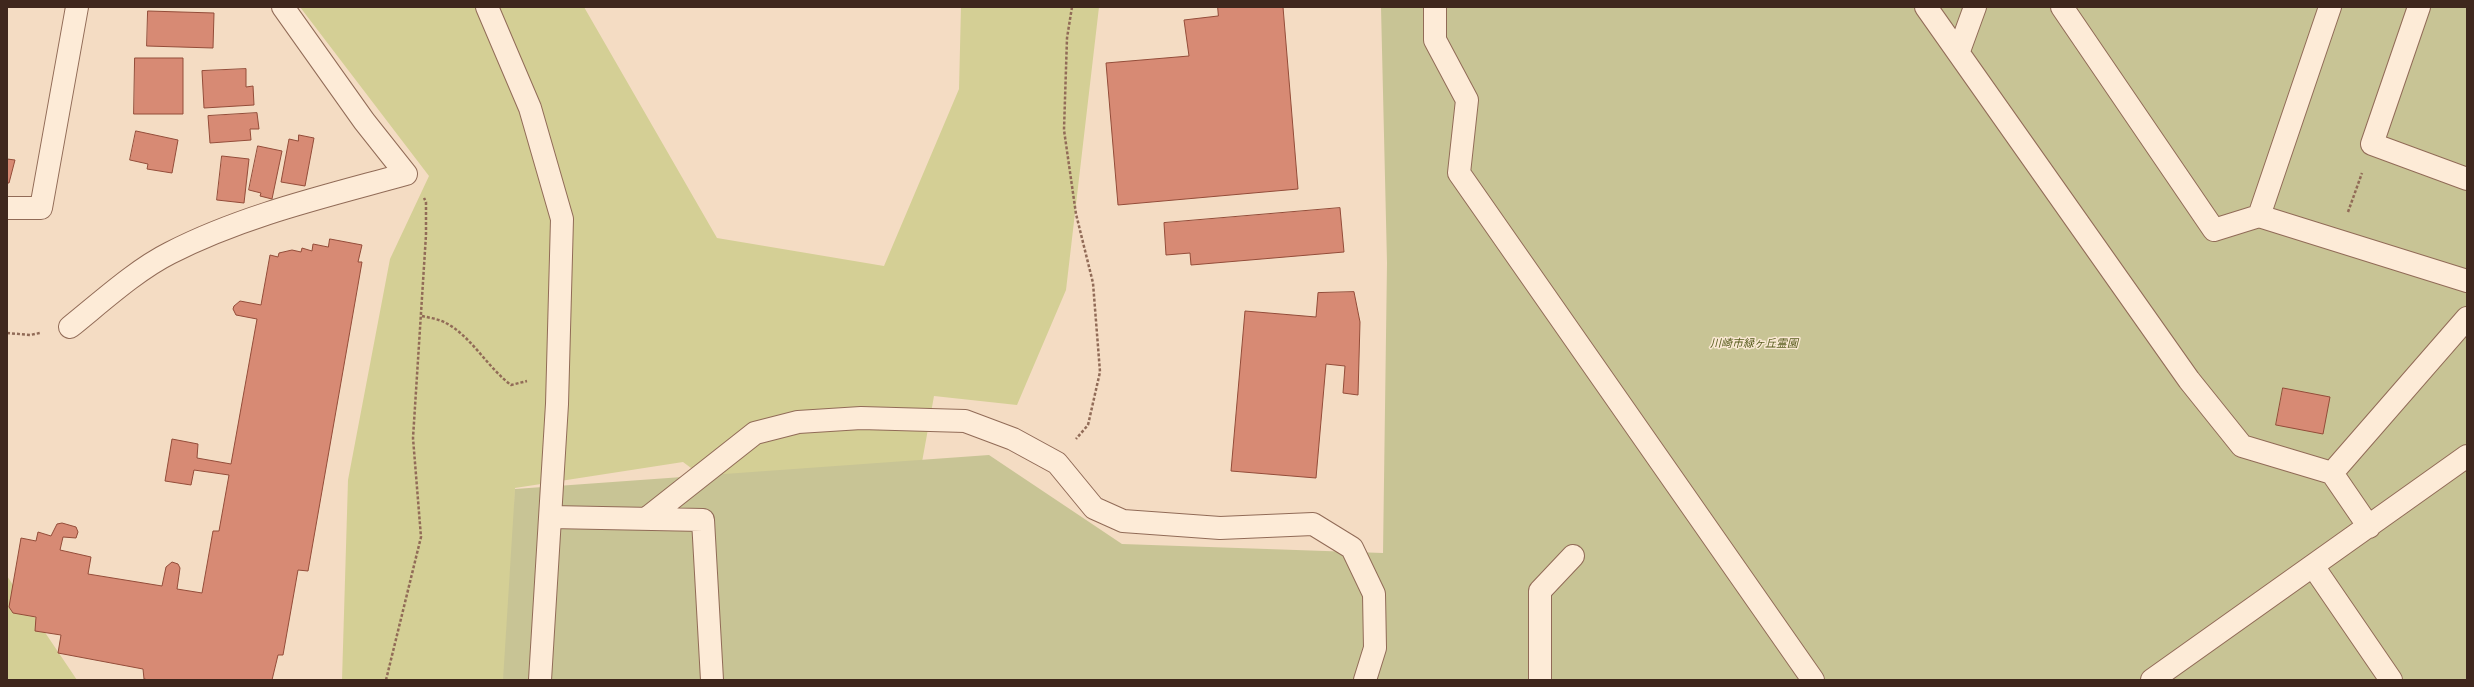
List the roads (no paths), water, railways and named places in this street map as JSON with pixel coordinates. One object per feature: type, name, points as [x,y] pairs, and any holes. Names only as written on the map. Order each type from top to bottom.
[{"type":"street","points":[[8,208],[41,208],[77,7]]},
{"type":"street","points":[[70,327],[120,287],[170,253],[270,211],[406,174],[364,121],[283,7]]},
{"type":"street","points":[[487,7],[530,108],[562,219],[551,517],[540,680]]},
{"type":"street","points":[[1435,7],[1435,40],[1467,100],[1459,173],[1813,680]]},
{"type":"street","points":[[1926,7],[1959,51],[2189,380],[2242,446],[2332,473],[2369,527]]},
{"type":"street","points":[[1959,51],[1975,7]]},
{"type":"street","points":[[2062,7],[2214,230],[2259,216],[2467,281]]},
{"type":"street","points":[[2259,216],[2330,7]]},
{"type":"street","points":[[2419,7],[2372,144],[2467,179]]},
{"type":"street","points":[[2332,473],[2467,318]]},
{"type":"street","points":[[646,519],[755,433],[798,422],[861,418],[965,421],[1014,439],[1057,463],[1094,508],[1123,521],[1220,528],[1313,524],[1352,548],[1374,594],[1375,648],[1365,680]]},
{"type":"street","points":[[2152,680],[2467,456]]},
{"type":"street","points":[[551,517],[703,520],[712,680]]},
{"type":"street","points":[[1540,680],[1540,591],[1573,556]]},
{"type":"street","points":[[2313,566],[2391,680]]},
{"type":"park label","name":"川崎市緑ヶ丘霊園","points":[[1754,344]]}]
